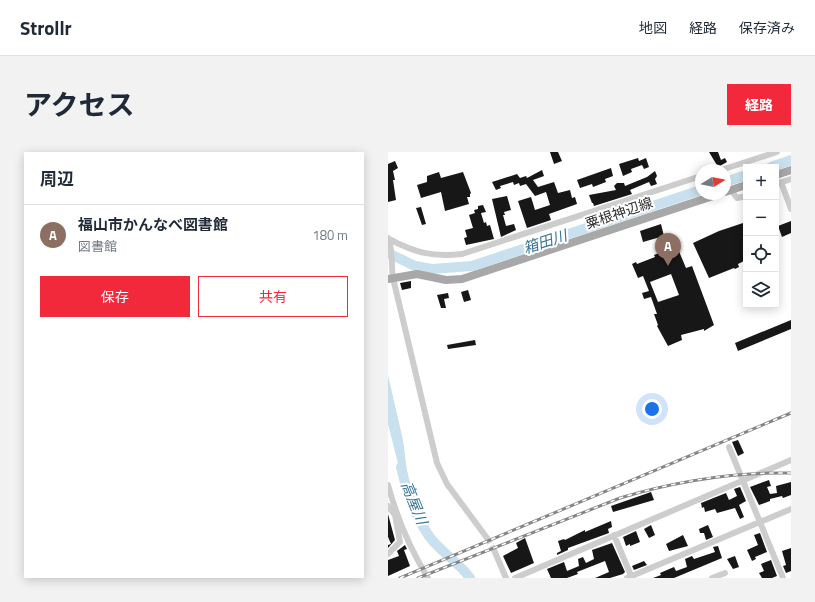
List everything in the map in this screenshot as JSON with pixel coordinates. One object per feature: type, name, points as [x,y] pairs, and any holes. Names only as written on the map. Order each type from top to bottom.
[{"type":"main road","points":[[779,179],[791,170]]},
{"type":"main road","points":[[731,190],[743,186]]},
{"type":"main road","name":"粟根神辺線","points":[[390,279],[417,274],[446,280],[462,279],[701,200]]},
{"type":"street","points":[[750,152],[753,159]]},
{"type":"street","points":[[731,167],[777,152]]},
{"type":"street","points":[[487,538],[447,484],[437,463],[390,279],[389,240],[407,249],[424,254],[445,256],[462,254],[695,178]]},
{"type":"street","points":[[779,180],[791,179]]},
{"type":"street","points":[[779,182],[791,209]]},
{"type":"street","points":[[731,193],[737,198],[743,197]]},
{"type":"street","points":[[729,447],[783,578]]},
{"type":"street","points":[[515,578],[791,460]]},
{"type":"street","points":[[388,485],[394,507],[413,552],[428,578]]},
{"type":"street","points":[[388,506],[395,515],[400,542],[388,553]]},
{"type":"street","points":[[614,535],[630,577],[791,509]]},
{"type":"street","points":[[494,550],[506,578]]},
{"type":"street","points":[[712,578],[725,573]]},
{"type":"water","points":[[388,375],[403,440],[408,478],[402,479],[388,424]]},
{"type":"building","points":[[550,152],[558,152],[562,161],[554,164]]},
{"type":"building","points":[[709,152],[718,152],[721,160],[725,158],[727,162],[723,164],[716,164]]},
{"type":"building","points":[[638,158],[639,161],[646,158],[649,167],[644,169],[642,165],[631,169],[632,172],[623,176],[619,164]]},
{"type":"building","points":[[395,161],[398,168],[393,171],[396,200],[388,202],[388,164]]},
{"type":"building","points":[[611,168],[613,176],[605,179],[606,182],[593,187],[592,184],[580,188],[577,180]]},
{"type":"building","points":[[542,170],[544,176],[533,180],[538,187],[554,182],[558,193],[570,190],[572,198],[575,197],[577,204],[549,214],[551,220],[527,228],[518,201],[531,197],[535,210],[550,205],[546,192],[535,196],[526,184],[520,186],[519,183],[514,185],[513,182],[500,186],[501,188],[496,190],[492,182],[517,174],[520,178],[526,176],[527,178]]},
{"type":"building","points":[[655,171],[657,176],[655,179],[657,184],[651,186],[649,182],[630,190],[632,194],[594,206],[592,203],[589,195],[616,190],[614,186],[617,183],[624,183],[625,186],[647,177]]},
{"type":"building","points":[[439,172],[441,178],[463,172],[471,193],[470,197],[467,197],[469,204],[445,211],[441,192],[421,198],[417,185],[427,182],[427,176]]},
{"type":"building","points":[[507,196],[511,210],[504,212],[505,215],[503,215],[506,226],[514,224],[516,230],[501,237],[492,199]]},
{"type":"building","points":[[483,205],[486,212],[481,213],[484,223],[486,222],[487,226],[490,225],[494,239],[466,245],[464,238],[467,237],[465,230],[473,228],[469,215],[475,213],[474,210],[478,209],[478,206]]},
{"type":"building","points":[[421,207],[426,224],[422,225],[416,208]]},
{"type":"building","points":[[791,221],[791,233],[782,237],[779,226]]},
{"type":"building","points":[[743,223],[743,262],[738,264],[739,267],[735,269],[734,268],[709,278],[693,243],[719,231]]},
{"type":"building","points":[[661,224],[664,236],[643,242],[640,231]]},
{"type":"building","points":[[673,248],[674,250],[678,249],[686,268],[692,266],[714,325],[704,331],[704,329],[681,335],[682,340],[668,346],[657,326],[658,325],[654,314],[657,314],[651,297],[644,299],[642,293],[649,291],[643,276],[638,278],[632,264],[636,262],[637,264],[655,257],[654,255]],"holes":[[[671,274],[679,295],[658,302],[650,282]]]},
{"type":"building","points":[[411,281],[411,288],[402,290],[400,283]]},
{"type":"building","points":[[468,290],[471,300],[464,302],[461,292]]},
{"type":"building","points":[[448,293],[449,298],[444,299],[446,308],[441,308],[437,295]]},
{"type":"building","points":[[791,320],[791,329],[738,351],[735,343]]},
{"type":"building","points":[[475,340],[476,345],[448,349],[447,345]]},
{"type":"building","points":[[738,440],[744,453],[738,456],[732,442]]},
{"type":"building","points":[[769,480],[771,486],[767,487],[770,494],[777,493],[776,486],[791,482],[791,495],[783,498],[782,496],[770,499],[770,501],[759,505],[750,487]]},
{"type":"building","points":[[740,487],[746,501],[739,505],[744,517],[740,519],[735,508],[717,513],[715,509],[705,512],[704,507],[702,508],[701,503],[726,493],[729,500],[737,496],[734,489]]},
{"type":"building","points":[[651,492],[654,500],[613,512],[611,506]]},
{"type":"building","points":[[388,514],[395,540],[388,548],[388,545],[391,544],[388,537]]},
{"type":"building","points":[[611,521],[612,527],[608,529],[609,533],[568,548],[568,550],[557,555],[557,553],[561,551],[558,541],[565,540],[585,530],[585,532]]},
{"type":"building","points":[[651,525],[655,535],[649,538],[644,529]]},
{"type":"building","points":[[708,525],[713,537],[706,540],[704,533],[700,533],[699,529]]},
{"type":"building","points":[[636,531],[640,542],[626,546],[623,537]]},
{"type":"building","points":[[760,533],[767,552],[755,557],[756,559],[752,561],[747,550],[758,545],[754,535]]},
{"type":"building","points":[[683,535],[688,546],[669,551],[666,544]]},
{"type":"building","points":[[525,538],[534,563],[511,573],[503,556],[518,548],[516,543]]},
{"type":"building","points":[[612,543],[625,572],[623,574],[610,578],[595,578],[609,572],[605,561],[577,572],[578,574],[567,578],[551,578],[547,569],[564,562],[567,571],[579,566],[578,559],[583,557],[586,563],[594,559],[592,550]]},
{"type":"building","points":[[405,545],[407,549],[404,550],[410,566],[388,576],[388,560],[399,556],[397,551]]},
{"type":"building","points":[[718,546],[722,558],[674,578],[653,578],[674,567],[676,571],[687,567],[685,559],[692,556],[694,559],[715,552],[713,547]]},
{"type":"building","points":[[791,548],[791,571],[786,573],[783,566],[786,565],[782,551]]},
{"type":"building","points":[[735,556],[739,567],[733,569],[727,559]]},
{"type":"building","points":[[771,560],[777,576],[772,578],[762,578],[759,573],[764,571],[761,564]]},
{"type":"building","points":[[644,561],[647,565],[634,570],[632,566]]},
{"type":"waterway","name":"箱田川","points":[[779,164],[791,160]]},
{"type":"waterway","name":"箱田川","points":[[731,180],[743,176]]},
{"type":"waterway","name":"箱田川","points":[[388,253],[415,266],[432,269],[472,266],[695,192]]},
{"type":"waterway","name":"高屋川","points":[[401,467],[411,501],[422,526],[431,539],[470,578]]},
{"type":"tunnel","points":[[487,538],[494,550]]},
{"type":"railway","points":[[400,578],[791,413]]},
{"type":"railway","points":[[418,578],[620,498],[641,492],[684,482],[726,476],[791,473]]},
{"type":"place","name":"福山市かんなべ図書館","points":[[668,266]]}]
